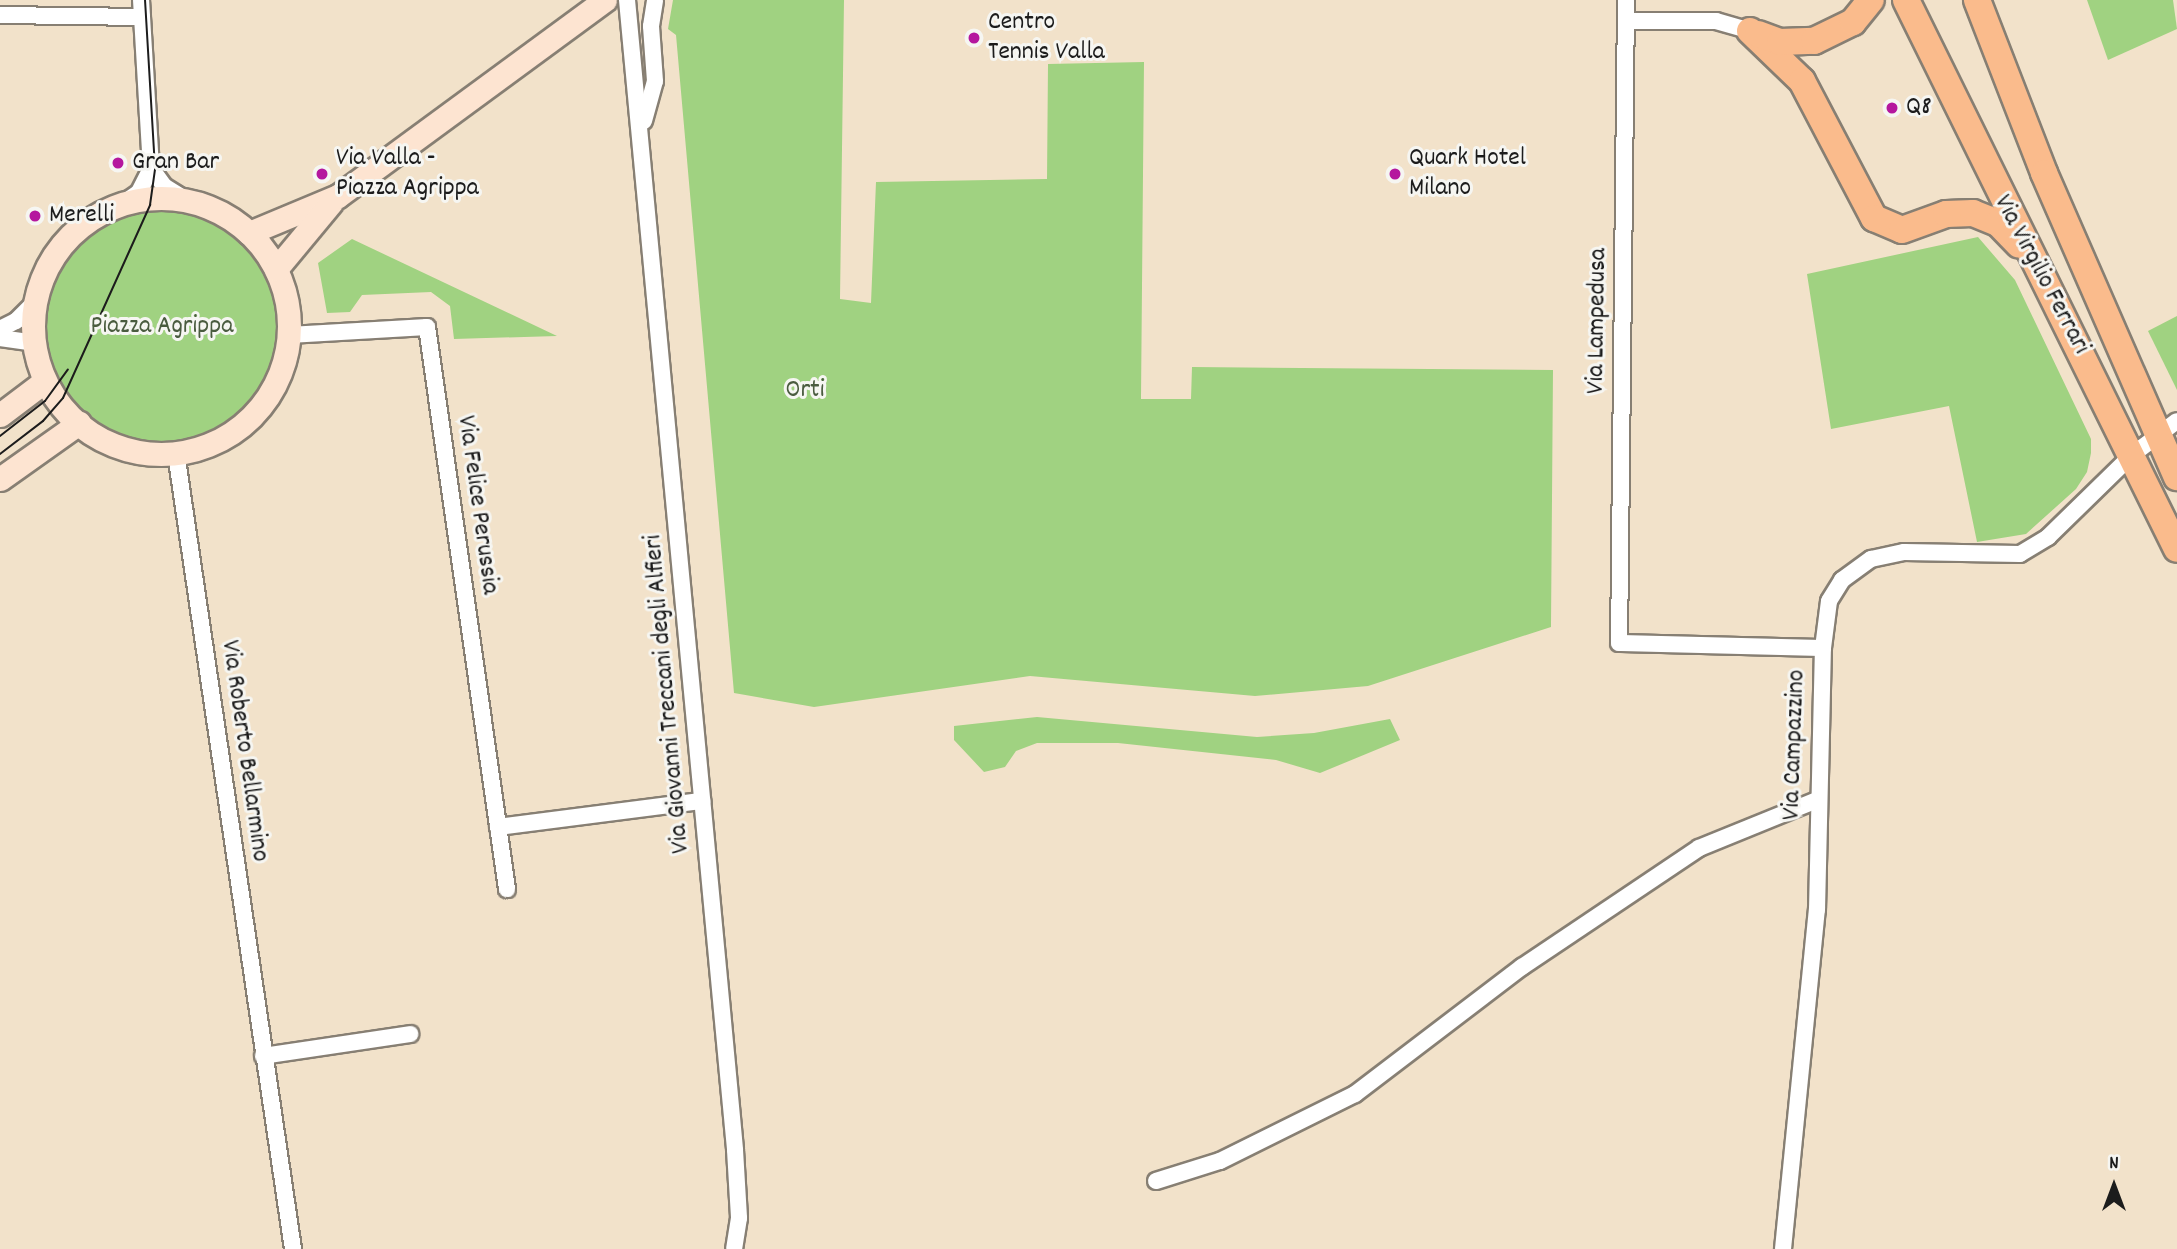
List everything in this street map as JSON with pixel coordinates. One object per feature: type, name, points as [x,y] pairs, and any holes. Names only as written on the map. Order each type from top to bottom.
[{"type":"main road","points":[[276,269],[338,196],[605,0]]},
{"type":"main road","points":[[1750,31],[1780,43],[1814,41],[1853,22],[1871,0]]},
{"type":"main road","name":"Via Virgilio Ferrari","points":[[1906,0],[2031,258],[2177,549]]},
{"type":"main road","name":"Via Virgilio Ferrari","points":[[1977,0],[2044,173],[2167,429],[2177,477]]},
{"type":"main road","points":[[1750,31],[1802,81],[1874,218],[1902,229],[1946,214],[1973,213],[1998,223],[2031,258]]},
{"type":"main road","points":[[250,233],[338,196]]},
{"type":"main road","points":[[156,198],[188,201],[221,213],[250,233],[276,269],[287,302],[289,335],[277,380],[249,418],[216,441],[176,453],[147,453],[116,445],[79,424],[45,381],[34,343],[35,302],[43,276],[75,231],[122,204],[156,198]]},
{"type":"main road","points":[[0,415],[45,381]]},
{"type":"main road","points":[[0,479],[79,424]]},
{"type":"street","points":[[122,204],[139,192],[151,168],[143,0]]},
{"type":"street","name":"Via Giovanni Treccani degli Alfieri","points":[[627,0],[739,1196],[734,1249]]},
{"type":"street","name":"Via Giovanni Treccani degli Alfieri","points":[[641,134],[655,81],[651,26],[655,0]]},
{"type":"street","name":"Via Lampedusa","points":[[1626,0],[1619,643],[1823,648]]},
{"type":"street","points":[[0,15],[142,17]]},
{"type":"street","points":[[1626,21],[1716,21],[1750,31]]},
{"type":"street","points":[[151,168],[164,186],[188,201]]},
{"type":"street","points":[[0,329],[16,321],[35,302]]},
{"type":"street","name":"Via Felice Perussia","points":[[289,335],[427,327],[507,889]]},
{"type":"street","points":[[0,338],[34,343]]},
{"type":"street","name":"Via Campazzino","points":[[1783,1249],[1817,910],[1817,800],[1823,648],[1829,601],[1842,580],[1871,559],[1904,552],[2020,554],[2048,537],[2132,455],[2167,429]]},
{"type":"street","name":"Via Roberto Bellarmino","points":[[176,453],[293,1249]]},
{"type":"street","points":[[1156,1181],[1220,1161],[1355,1094],[1522,967],[1699,848],[1817,800]]},
{"type":"street","points":[[498,827],[702,801]]},
{"type":"street","points":[[263,1056],[410,1034]]},
{"type":"green space","name":"Orti","points":[[673,0],[844,0],[840,299],[871,303],[876,182],[1047,179],[1048,64],[1144,62],[1141,399],[1191,399],[1192,367],[1553,370],[1551,627],[1368,686],[1255,696],[1030,676],[814,707],[734,693],[676,35],[668,29]]},
{"type":"green space","points":[[2087,0],[2173,0],[2177,29],[2108,60]]},
{"type":"green space","name":"Piazza Agrippa","points":[[161,209],[206,218],[236,236],[252,252],[274,293],[279,327],[270,372],[252,402],[236,418],[195,440],[161,445],[116,436],[86,418],[70,402],[48,361],[43,327],[52,282],[70,252],[86,236],[127,214]]},
{"type":"green space","points":[[1978,237],[2015,280],[2091,439],[2091,453],[2087,472],[2076,489],[2026,534],[1977,542],[1949,406],[1831,429],[1807,274]]},
{"type":"green space","points":[[352,239],[557,336],[454,339],[450,306],[431,292],[362,295],[350,312],[327,313],[318,263]]},
{"type":"green space","points":[[2177,316],[2177,390],[2148,331]]},
{"type":"green space","points":[[1037,717],[1257,737],[1314,733],[1390,719],[1400,740],[1320,773],[1276,760],[1118,743],[1037,743],[1016,751],[1005,767],[984,772],[954,740],[954,726]]},
{"type":"tram line","points":[[0,454],[43,421],[63,398],[150,205],[155,168],[145,0]]},
{"type":"tram line","points":[[0,436],[45,401],[68,369]]},
{"type":"place","name":"Centro Tennis Valla","points":[[974,38]]},
{"type":"place","name":"Q8","points":[[1892,108]]},
{"type":"place","name":"Gran Bar","points":[[118,163]]},
{"type":"place","name":"Via Valla - Piazza Agrippa","points":[[322,174]]},
{"type":"place","name":"Quark Hotel Milano","points":[[1395,174]]},
{"type":"place","name":"Merelli","points":[[35,216]]}]
